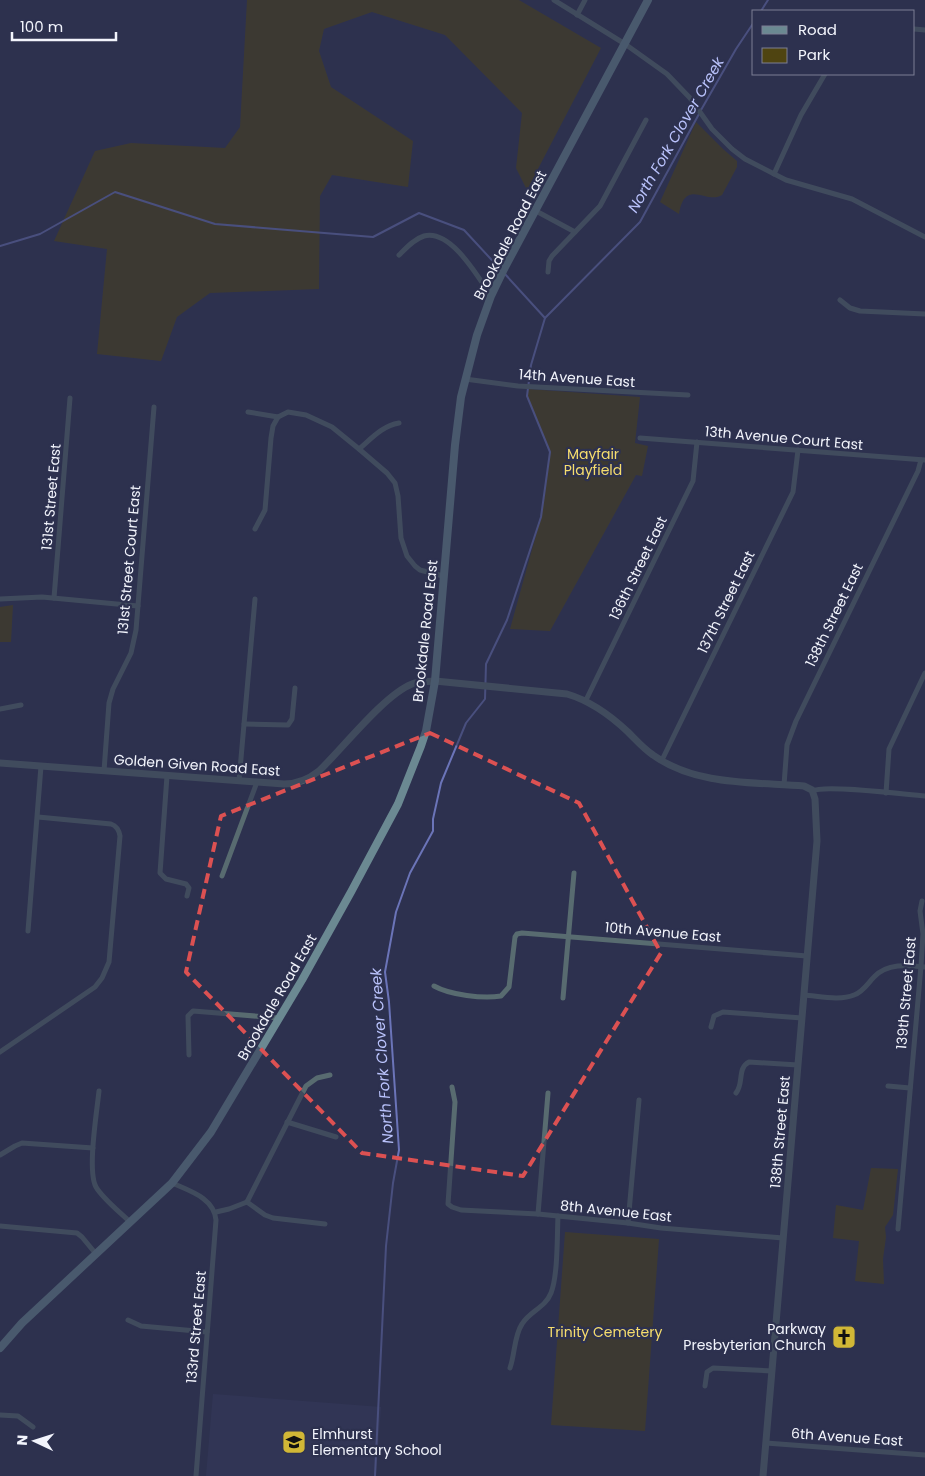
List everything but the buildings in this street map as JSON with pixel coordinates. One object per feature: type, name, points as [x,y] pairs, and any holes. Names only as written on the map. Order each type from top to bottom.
[{"type":"main road","name":"Brookdale Road East","points":[[0,1348],[22,1323],[172,1183],[211,1132],[307,972],[398,804],[426,732],[435,681],[454,446],[465,379],[477,335],[491,296],[648,0]]},
{"type":"street","points":[[554,0],[625,44],[667,74],[690,98],[703,118],[732,149],[757,166],[795,183],[852,199],[925,237]]},
{"type":"street","points":[[577,15],[585,0]]},
{"type":"street","points":[[774,174],[801,115],[824,75]]},
{"type":"street","points":[[548,272],[552,256],[600,206],[646,120]]},
{"type":"street","points":[[536,211],[575,232]]},
{"type":"street","points":[[399,255],[421,237],[432,236],[444,240],[463,256],[491,296]]},
{"type":"street","points":[[840,300],[850,308],[860,311],[925,314]]},
{"type":"street","name":"14th Avenue East","points":[[465,379],[518,386],[688,395]]},
{"type":"street","name":"131st Street East","points":[[54,598],[70,398]]},
{"type":"street","name":"131st Street Court East","points":[[104,771],[109,703],[113,689],[132,649],[138,606],[154,407]]},
{"type":"street","points":[[248,412],[278,417]]},
{"type":"street","points":[[256,528],[265,510],[273,426],[278,417],[288,412],[299,413],[320,420],[332,427],[387,473],[395,483],[398,496],[401,538],[406,556],[420,570],[443,576]]},
{"type":"street","points":[[359,450],[389,425],[399,423]]},
{"type":"street","name":"13th Avenue Court East","points":[[640,438],[923,460]]},
{"type":"street","name":"136th Street East","points":[[586,700],[693,481],[696,442]]},
{"type":"street","name":"137th Street East","points":[[662,760],[793,492],[798,450]]},
{"type":"street","name":"138th Street East","points":[[784,785],[787,745],[796,721],[923,460]]},
{"type":"street","points":[[0,599],[22,597],[54,598],[138,606]]},
{"type":"street","points":[[239,781],[255,599]]},
{"type":"street","points":[[886,793],[889,749],[925,673]]},
{"type":"street","name":"Golden Given Road East","points":[[0,764],[290,784],[314,775],[396,692],[414,683],[435,681],[559,692],[586,700],[613,718],[653,755],[689,773],[706,778],[804,786],[813,791],[818,788],[925,796]]},
{"type":"street","points":[[244,724],[288,725],[292,719],[295,688]]},
{"type":"street","points":[[0,709],[21,704]]},
{"type":"street","points":[[28,931],[41,766]]},
{"type":"street","points":[[167,776],[160,873],[166,880],[186,884],[189,888],[188,896]]},
{"type":"street","points":[[222,876],[257,782]]},
{"type":"street","name":"138th Street East","points":[[763,1476],[817,842],[813,791]]},
{"type":"street","points":[[0,1052],[94,987],[102,978],[109,962],[119,830],[111,824],[38,817]]},
{"type":"street","points":[[564,998],[574,873]]},
{"type":"street","name":"139th Street East","points":[[898,1229],[923,966],[923,934],[920,911],[922,901]]},
{"type":"street","name":"10th Avenue East","points":[[434,986],[446,992],[502,996],[507,991],[514,940],[517,934],[569,935],[807,956]]},
{"type":"street","points":[[804,995],[849,997],[859,993],[885,968],[901,965],[923,966]]},
{"type":"street","points":[[189,1055],[188,1016],[193,1011],[279,1018]]},
{"type":"street","points":[[711,1027],[714,1016],[724,1012],[802,1018]]},
{"type":"street","points":[[736,1093],[740,1086],[742,1069],[746,1063],[798,1065]]},
{"type":"street","points":[[172,1183],[207,1201],[216,1212],[229,1210],[246,1202],[306,1086],[317,1078],[330,1075]]},
{"type":"street","points":[[888,1086],[910,1088]]},
{"type":"street","name":"8th Avenue East","points":[[452,1087],[455,1102],[448,1204],[455,1208],[461,1210],[538,1214],[661,1228],[784,1238]]},
{"type":"street","points":[[99,1091],[93,1148],[93,1173],[96,1187],[131,1223]]},
{"type":"street","points":[[538,1214],[548,1093]]},
{"type":"street","points":[[628,1223],[639,1100]]},
{"type":"street","points":[[287,1122],[336,1137]]},
{"type":"street","points":[[0,1155],[22,1143],[93,1148]]},
{"type":"street","points":[[246,1202],[273,1218],[325,1224]]},
{"type":"street","name":"133rd Street East","points":[[196,1476],[216,1212]]},
{"type":"street","points":[[510,1368],[519,1330],[524,1320],[548,1301],[554,1285],[558,1216]]},
{"type":"street","points":[[0,1226],[77,1234],[82,1237],[96,1254]]},
{"type":"street","points":[[128,1320],[141,1326],[207,1332]]},
{"type":"street","points":[[705,1386],[706,1375],[710,1369],[728,1368],[772,1371]]},
{"type":"street","points":[[0,1415],[18,1416],[33,1427]]},
{"type":"street","name":"6th Avenue East","points":[[766,1443],[925,1455]]},
{"type":"highlighted area","points":[[430,733],[579,803],[661,953],[523,1176],[362,1153],[186,972],[221,816]]},
{"type":"shaded area","name":"Elmhurst Elementary School","points":[[213,1394],[381,1407],[376,1476],[206,1476]]},
{"type":"green space","points":[[247,0],[519,0],[601,48],[527,190],[516,168],[522,113],[445,35],[372,12],[324,29],[319,51],[331,87],[413,141],[408,187],[332,175],[320,196],[319,289],[210,293],[177,317],[161,361],[97,354],[107,249],[54,241],[95,151],[131,143],[225,148],[240,127]]},
{"type":"green space","points":[[696,122],[737,161],[737,167],[722,195],[710,197],[691,194],[682,203],[679,214],[660,202]]},
{"type":"green space","name":"Mayfair Playfield","points":[[528,389],[640,397],[635,443],[648,446],[642,476],[636,475],[550,631],[510,629],[541,517],[550,452],[527,396]]},
{"type":"green space","points":[[13,605],[11,642],[0,642],[0,607]]},
{"type":"green space","points":[[871,1168],[898,1169],[893,1215],[885,1227],[884,1284],[855,1281],[859,1241],[833,1238],[836,1205],[863,1210]]},
{"type":"green space","name":"Trinity Cemetery","points":[[565,1232],[659,1239],[645,1431],[551,1425]]},
{"type":"waterway","name":"North Fork Clover Creek","points":[[762,10],[768,0]]},
{"type":"waterway","name":"North Fork Clover Creek","points":[[701,110],[752,25]]},
{"type":"waterway","name":"North Fork Clover Creek","points":[[375,1476],[386,1246],[393,1183],[399,1150],[389,1002],[385,972],[396,912],[410,873],[433,831],[433,819],[441,783],[466,723],[485,699],[486,664],[507,620],[541,517],[550,452],[527,396],[531,365],[545,318],[640,222],[699,114]]},
{"type":"waterway","points":[[0,246],[40,234],[115,192],[215,224],[373,237],[419,213],[464,230],[501,270]]},
{"type":"waterway","points":[[504,273],[545,318]]},
{"type":"place","name":"Parkway Presbyterian Church","points":[[844,1337]]},
{"type":"place","name":"Elmhurst Elementary School","points":[[294,1442]]}]
